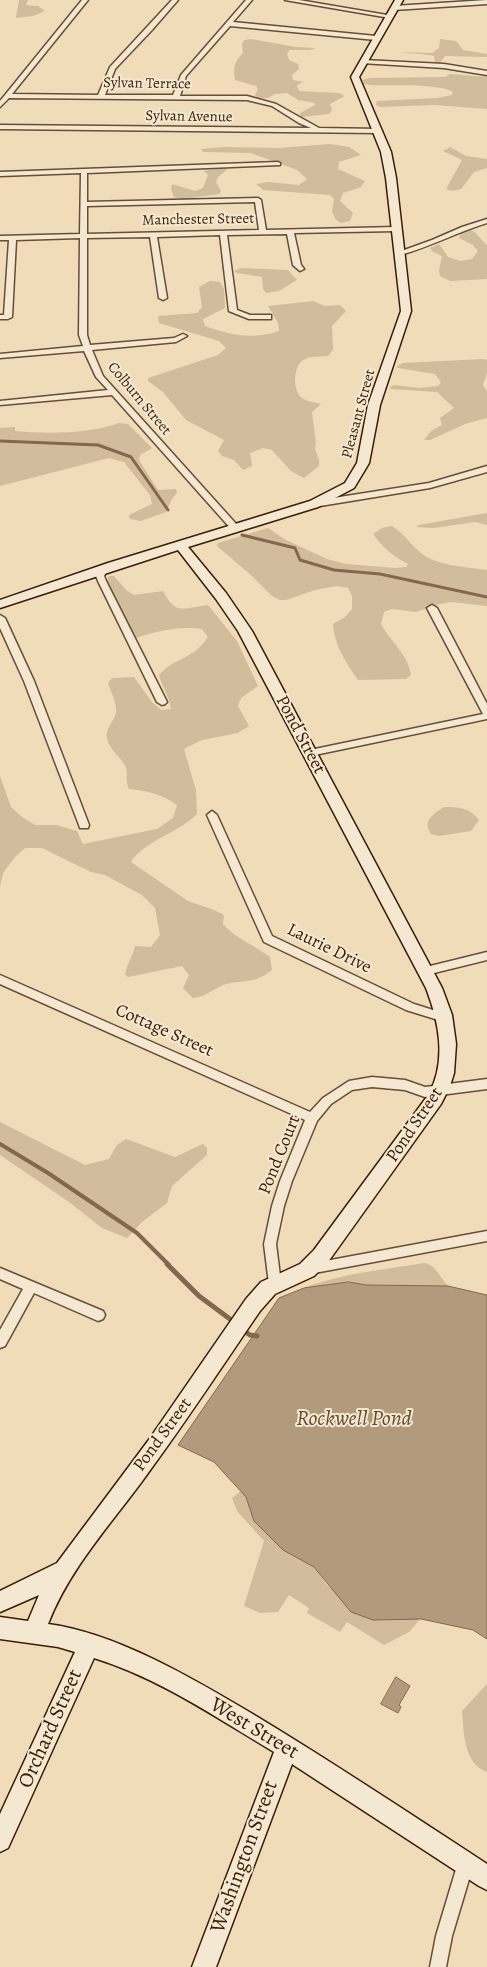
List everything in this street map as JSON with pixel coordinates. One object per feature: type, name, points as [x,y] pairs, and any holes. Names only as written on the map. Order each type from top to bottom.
[{"type":"street","points":[[0,105],[85,0]]},
{"type":"street","points":[[101,96],[112,68],[155,24],[175,0]]},
{"type":"street","points":[[176,97],[183,76],[249,0]]},
{"type":"street","points":[[288,0],[394,8],[487,2]]},
{"type":"street","name":"Pleasant Street","points":[[0,604],[104,569],[314,504],[350,485],[363,463],[374,404],[406,311],[391,178],[386,152],[379,131],[355,78],[394,8]]},
{"type":"street","points":[[230,24],[376,38]]},
{"type":"street","points":[[363,62],[444,66],[487,73]]},
{"type":"street","name":"Sylvan Terrace","points":[[7,96],[247,98],[274,105],[310,127],[325,131]]},
{"type":"street","points":[[292,131],[295,123],[294,118]]},
{"type":"street","name":"Sylvan Avenue","points":[[0,127],[379,131]]},
{"type":"street","points":[[0,174],[278,164]]},
{"type":"street","name":"Colburn Street","points":[[84,171],[83,321],[87,350],[100,376],[235,528]]},
{"type":"street","points":[[84,204],[258,200],[263,232]]},
{"type":"street","points":[[400,253],[435,242],[464,228],[487,221]]},
{"type":"street","name":"Manchester Street","points":[[0,238],[396,229]]},
{"type":"street","points":[[290,231],[297,265],[300,269]]},
{"type":"street","points":[[223,233],[234,311],[249,317],[268,317]]},
{"type":"street","points":[[154,234],[163,298]]},
{"type":"street","points":[[4,317],[13,238]]},
{"type":"street","points":[[0,356],[87,350],[176,340],[183,336]]},
{"type":"street","points":[[0,403],[114,392]]},
{"type":"street","points":[[314,504],[430,485],[487,469]]},
{"type":"street","name":"Pond Street","points":[[34,1632],[45,1603],[66,1569],[176,1420],[245,1317],[262,1294],[275,1284],[307,1270],[335,1238],[440,1092],[447,1072],[448,1038],[445,1018],[426,971],[245,631],[221,596],[180,545]]},
{"type":"street","points":[[104,569],[100,576],[102,582],[162,702]]},
{"type":"street","points":[[310,753],[487,715],[432,608]]},
{"type":"street","points":[[0,618],[28,680],[84,826]]},
{"type":"street","name":"Laurie Drive","points":[[212,815],[268,939],[410,1007],[445,1018]]},
{"type":"street","points":[[426,971],[487,956]]},
{"type":"street","name":"Cottage Street","points":[[0,979],[312,1118]]},
{"type":"street","name":"Pond Court","points":[[275,1284],[270,1244],[272,1227],[286,1181],[312,1118],[338,1092],[360,1083],[384,1082],[426,1092],[440,1092],[487,1084]]},
{"type":"street","points":[[307,1270],[487,1236]]},
{"type":"street","points":[[0,1273],[30,1288],[98,1315]]},
{"type":"street","points":[[0,1342],[30,1288]]},
{"type":"street","name":"Pond Street","points":[[0,1602],[36,1586],[66,1569]]},
{"type":"street","name":"West Street","points":[[0,1628],[58,1636],[117,1654],[190,1690],[288,1748],[465,1866],[487,1878]]},
{"type":"street","name":"Orchard Street","points":[[0,1840],[89,1645]]},
{"type":"street","name":"Washington Street","points":[[204,1967],[280,1764],[288,1748]]},
{"type":"street","points":[[438,1967],[444,1936],[465,1866]]},
{"type":"shaded area","points":[[19,0],[28,0],[26,5],[38,6],[45,11],[33,16],[16,18]]},
{"type":"shaded area","points":[[251,39],[296,47],[316,48],[310,50],[290,50],[287,53],[289,60],[298,64],[299,69],[292,75],[293,80],[303,82],[297,85],[299,91],[339,93],[345,96],[330,104],[332,110],[329,114],[301,117],[300,113],[315,105],[315,103],[298,100],[287,93],[275,94],[268,98],[257,98],[255,95],[258,89],[256,86],[235,80],[234,76],[236,62],[243,53],[242,45],[244,40]]},
{"type":"shaded area","points":[[440,39],[456,41],[463,50],[487,54],[487,57],[445,56],[439,64],[435,63],[434,56],[398,52],[432,53],[439,48]]},
{"type":"shaded area","points":[[450,74],[487,77],[487,109],[435,105],[380,107],[376,105],[377,101],[437,98],[452,95],[453,92],[425,86],[371,85],[364,84],[362,80],[370,78],[445,77]]},
{"type":"shaded area","points":[[330,144],[349,147],[361,155],[339,162],[338,169],[365,181],[361,187],[343,193],[340,201],[353,213],[350,221],[341,223],[335,219],[332,211],[334,199],[330,195],[263,190],[256,184],[268,182],[299,185],[307,179],[297,170],[251,153],[203,152],[201,149],[224,147],[279,148]]},
{"type":"shaded area","points":[[450,147],[466,156],[487,159],[487,168],[474,172],[461,189],[453,191],[446,189],[462,160],[443,151]]},
{"type":"shaded area","points":[[228,169],[218,177],[216,182],[221,191],[219,194],[183,199],[174,197],[171,189],[172,184],[195,191],[203,188],[208,175],[204,171]]},
{"type":"shaded area","points":[[471,230],[487,245],[487,279],[450,281],[440,276],[439,270],[442,256],[430,248],[439,244],[448,257],[460,261],[472,259],[478,251],[473,245],[459,238],[461,233]]},
{"type":"shaded area","points":[[241,268],[288,270],[297,280],[279,291],[266,293],[263,289],[262,277],[234,271]]},
{"type":"shaded area","points":[[210,281],[220,282],[224,289],[225,308],[203,319],[205,326],[223,332],[251,336],[279,331],[278,323],[268,306],[313,301],[325,306],[340,305],[346,311],[332,326],[333,350],[328,356],[307,358],[298,365],[295,375],[299,395],[306,400],[321,404],[312,412],[315,449],[319,466],[304,478],[291,471],[272,450],[263,448],[250,453],[252,466],[243,470],[234,460],[222,456],[218,451],[224,440],[186,420],[163,392],[148,381],[148,378],[218,355],[226,348],[219,341],[159,323],[158,316],[197,313],[202,307],[199,287]]},
{"type":"shaded area","points":[[487,360],[487,373],[483,385],[487,391],[487,418],[465,424],[430,440],[424,440],[431,431],[442,425],[440,418],[454,408],[437,392],[391,389],[390,387],[394,385],[419,388],[438,386],[441,382],[435,374],[398,368],[397,366],[403,363]]},
{"type":"shaded area","points":[[119,423],[128,424],[152,448],[140,455],[139,460],[158,490],[176,489],[177,493],[166,512],[141,521],[130,519],[129,515],[152,504],[150,495],[124,462],[109,458],[0,486],[0,428],[15,427],[15,431],[54,433],[95,429]]},
{"type":"shaded area","points":[[487,513],[487,525],[475,522],[434,528],[416,527],[419,525]]},
{"type":"shaded area","points":[[392,526],[420,552],[431,559],[455,566],[487,570],[487,606],[452,602],[416,612],[392,609],[384,612],[381,624],[403,654],[409,667],[411,675],[406,679],[358,680],[338,647],[333,624],[345,617],[352,609],[352,596],[348,588],[337,586],[280,600],[272,596],[217,546],[218,543],[268,528],[286,540],[327,559],[346,564],[395,568],[406,567],[408,564],[389,551],[373,534],[382,528]]},
{"type":"shaded area","points":[[109,576],[114,576],[126,590],[134,595],[163,591],[176,607],[186,608],[208,605],[237,641],[258,686],[241,698],[238,706],[249,726],[238,733],[202,740],[184,749],[196,790],[197,814],[190,821],[153,842],[137,854],[131,862],[188,901],[224,915],[223,924],[228,929],[270,957],[272,970],[265,975],[254,980],[226,984],[198,997],[193,998],[183,988],[189,975],[182,966],[128,977],[125,974],[135,946],[151,947],[160,935],[155,908],[142,895],[105,875],[91,872],[42,848],[25,848],[15,857],[3,873],[0,887],[0,776],[11,807],[22,817],[35,825],[56,825],[77,831],[83,844],[157,829],[173,818],[177,805],[171,801],[154,794],[129,789],[126,767],[110,746],[107,738],[107,731],[116,713],[115,701],[108,683],[112,678],[134,677],[152,702],[161,710],[171,709],[159,675],[172,664],[190,655],[208,637],[202,629],[185,628],[160,631],[136,638],[110,588],[107,580]]},
{"type":"shaded area","points":[[444,807],[467,810],[479,820],[471,831],[439,836],[431,834],[428,822],[433,815]]},
{"type":"shaded area","points":[[0,1122],[85,1165],[109,1159],[117,1145],[126,1139],[175,1157],[203,1144],[207,1148],[207,1155],[172,1186],[167,1203],[142,1222],[127,1238],[102,1228],[69,1202],[0,1155]]},
{"type":"shaded area","points":[[424,1263],[435,1269],[448,1286],[366,1285],[349,1282],[304,1288],[348,1275]]},
{"type":"shaded area","points":[[241,1491],[247,1497],[254,1521],[283,1550],[314,1567],[327,1585],[373,1620],[421,1618],[409,1632],[384,1645],[347,1622],[340,1632],[307,1613],[309,1608],[289,1595],[278,1612],[260,1613],[244,1606],[264,1541],[237,1511],[232,1498]]},
{"type":"shaded area","points":[[487,1684],[487,1772],[473,1762],[469,1754],[464,1737],[462,1711]]},
{"type":"water","name":"Rockwell Pond","points":[[349,1282],[366,1285],[448,1286],[487,1295],[487,1639],[473,1630],[421,1619],[373,1620],[351,1612],[314,1567],[283,1550],[254,1521],[246,1497],[214,1462],[178,1445],[279,1298],[304,1288]]},
{"type":"water","points":[[396,1677],[410,1686],[399,1705],[401,1707],[398,1713],[381,1704]]},
{"type":"waterway","points":[[0,441],[98,445],[131,457],[168,510]]},
{"type":"waterway","points":[[242,535],[295,548],[300,560],[334,570],[380,574],[487,597]]},
{"type":"waterway","points":[[0,1144],[48,1173],[137,1233],[169,1265]]},
{"type":"waterway","points":[[167,1264],[199,1296],[234,1322]]},
{"type":"waterway","points":[[243,1330],[250,1335],[257,1336]]}]
